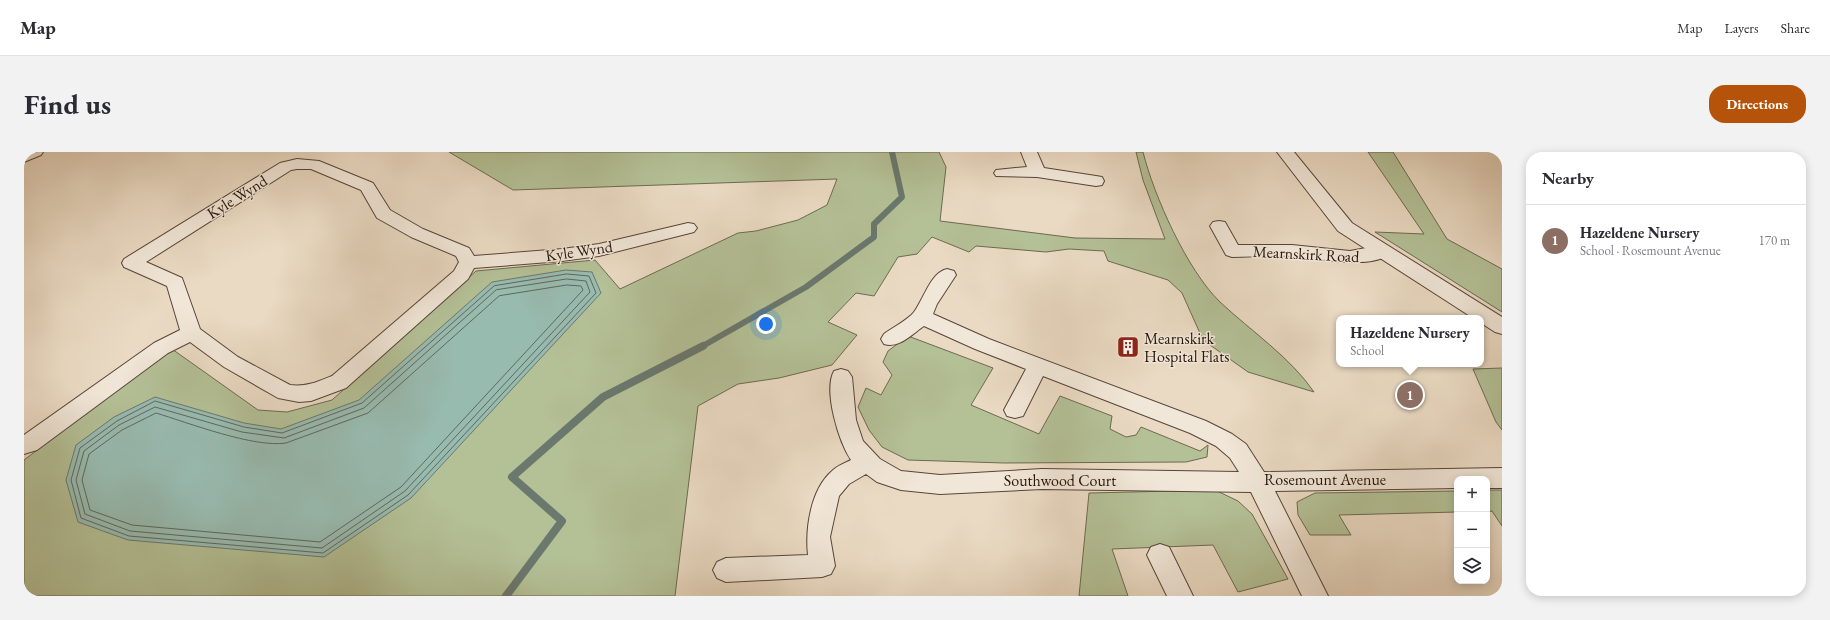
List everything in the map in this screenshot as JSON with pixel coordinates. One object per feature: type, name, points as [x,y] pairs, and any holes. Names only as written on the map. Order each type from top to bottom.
[{"type":"street","points":[[24,157],[35,152]]},
{"type":"street","points":[[1029,152],[1037,172]]},
{"type":"street","name":"Mearnskirk Road","points":[[1285,152],[1337,219],[1345,227],[1483,315]]},
{"type":"street","name":"Kyle Wynd","points":[[191,333],[175,282],[131,262],[286,166],[313,164],[367,187],[383,214],[417,233],[463,252],[468,262],[562,255],[600,250],[688,228]]},
{"type":"street","points":[[1002,173],[1037,172],[1096,181]]},
{"type":"street","name":"Mearnskirk Road","points":[[1219,226],[1232,251],[1300,251],[1348,258],[1367,256],[1382,250]]},
{"type":"street","points":[[24,446],[29,444],[161,348],[191,333],[231,362],[286,392],[299,394],[311,393],[339,382],[461,275],[468,262]]},
{"type":"street","points":[[891,339],[922,317],[928,303],[946,275]]},
{"type":"street","name":"Mearnskirk Road","points":[[1484,315],[1502,327]]},
{"type":"street","name":"Rosemount Avenue","points":[[922,317],[1038,366],[1198,427],[1224,440],[1238,451],[1258,482],[1298,480],[1502,478]]},
{"type":"street","points":[[1015,410],[1038,366]]},
{"type":"street","name":"Southwood Court","points":[[841,377],[844,421],[852,442],[866,463],[886,475],[907,482],[938,485],[1041,479],[1258,482]]},
{"type":"street","points":[[726,570],[822,566],[818,537],[828,492],[841,477],[866,463]]},
{"type":"street","points":[[1258,482],[1315,596]]},
{"type":"street","points":[[1160,555],[1180,596]]},
{"type":"green space","points":[[449,152],[939,152],[946,167],[940,221],[1075,238],[1165,239],[1143,180],[1136,152],[1143,152],[1155,190],[1173,232],[1184,252],[1208,288],[1220,302],[1294,367],[1314,392],[1248,372],[1203,340],[1182,293],[1168,280],[1108,261],[1104,251],[1069,249],[1046,252],[976,246],[969,252],[932,237],[917,254],[898,257],[874,296],[856,293],[828,322],[857,335],[832,365],[779,378],[738,384],[698,406],[675,596],[24,596],[24,460],[172,349],[258,410],[287,412],[332,400],[476,271],[595,260],[620,289],[738,233],[756,231],[798,220],[827,205],[837,179],[513,190]]},
{"type":"green space","points":[[1368,152],[1393,152],[1447,239],[1502,269],[1502,312],[1375,232],[1424,234]]},
{"type":"green space","points":[[908,336],[993,368],[971,405],[1039,434],[1060,396],[1112,416],[1110,429],[1126,437],[1136,435],[1141,427],[1200,451],[1208,445],[1207,457],[1186,462],[1004,463],[908,460],[882,447],[869,430],[858,407],[866,388],[881,395],[892,375],[883,362],[888,351]]},
{"type":"green space","points":[[1502,368],[1502,430],[1496,422],[1473,369]]},
{"type":"green space","points":[[1215,490],[1238,501],[1252,514],[1288,579],[1238,592],[1213,545],[1112,549],[1128,596],[1079,596],[1089,493]]},
{"type":"green space","points":[[1490,490],[1502,490],[1502,526],[1492,511],[1490,511]]},
{"type":"green space","points":[[1454,491],[1454,512],[1339,515],[1351,535],[1310,535],[1298,515],[1297,502],[1315,493]]},
{"type":"water","points":[[566,270],[592,272],[601,293],[411,498],[324,557],[128,540],[78,522],[66,480],[76,445],[114,417],[155,397],[244,423],[281,429],[359,400],[492,282]]},
{"type":"waterway","points":[[701,347],[806,287],[874,237],[874,224],[902,197],[892,152]]},
{"type":"waterway","points":[[506,596],[562,521],[512,477],[603,397],[703,346]]},
{"type":"place","name":"Mearnskirk Hospital Flats","points":[[1128,347]]},
{"type":"place","name":"Hazeldene Nursery","points":[[1410,395]]}]
